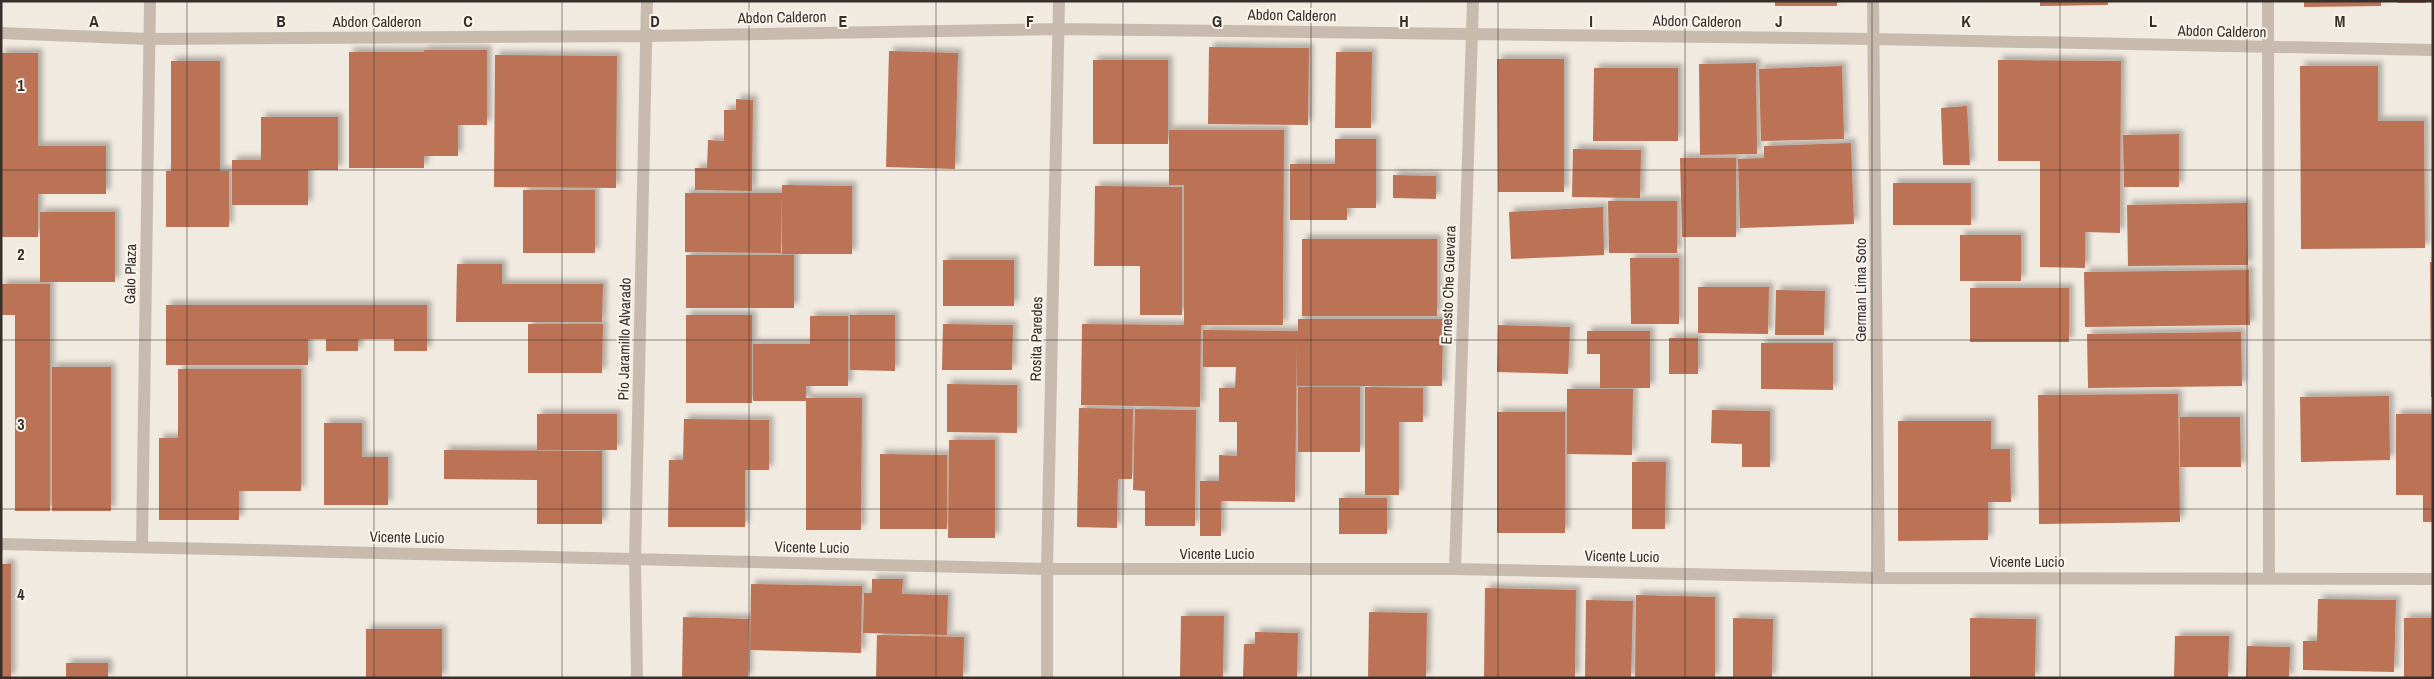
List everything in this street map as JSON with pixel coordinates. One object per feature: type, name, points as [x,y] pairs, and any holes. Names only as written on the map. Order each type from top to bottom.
[{"type":"street","name":"Galo Plaza","points":[[142,546],[150,1]]},
{"type":"street","name":"Pío Jaramillo Alvarado","points":[[637,678],[635,559],[647,36],[646,1]]},
{"type":"street","name":"Rosita Paredes","points":[[1047,678],[1047,569],[1059,1]]},
{"type":"street","name":"Ernesto Che Guevara","points":[[1455,569],[1473,1]]},
{"type":"street","name":"German Lima Soto","points":[[1873,1],[1879,578]]},
{"type":"street","points":[[2268,1],[2269,578]]},
{"type":"street","name":"Abdon Calderon","points":[[1,33],[149,39],[647,36],[1059,28],[1874,39],[2433,50]]},
{"type":"street","name":"Vicente Lucio","points":[[1,544],[1047,569],[1455,569],[1879,578],[2433,579]]},
{"type":"building","points":[[1775,1],[1837,1],[1837,6],[1775,6]]},
{"type":"building","points":[[2040,1],[2108,1],[2108,5],[2040,6]]},
{"type":"building","points":[[2304,1],[2381,1],[2381,6],[2304,7]]},
{"type":"building","points":[[2397,1],[2426,1],[2426,3],[2398,3]]},
{"type":"building","points":[[1209,47],[1309,48],[1308,125],[1208,124]]},
{"type":"building","points":[[424,50],[487,50],[487,125],[458,125],[458,156],[424,156],[424,168],[349,168],[349,52],[424,52]]},
{"type":"building","points":[[889,51],[958,53],[955,169],[886,167]]},
{"type":"building","points":[[1336,52],[1372,52],[1371,128],[1335,128]]},
{"type":"building","points":[[1,53],[38,53],[38,146],[106,146],[106,194],[38,194],[38,237],[1,237]]},
{"type":"building","points":[[495,55],[617,56],[616,188],[494,187]]},
{"type":"building","points":[[1497,59],[1564,59],[1564,192],[1498,192]]},
{"type":"building","points":[[1093,60],[1168,60],[1168,144],[1093,144]]},
{"type":"building","points":[[1998,60],[2121,61],[2120,233],[2085,232],[2085,268],[2040,267],[2040,161],[1998,161]]},
{"type":"building","points":[[171,61],[220,61],[220,171],[229,171],[229,227],[166,227],[166,171],[171,171]]},
{"type":"building","points":[[1756,63],[1757,154],[1700,155],[1699,64]]},
{"type":"building","points":[[1842,66],[1844,139],[1761,141],[1759,69]]},
{"type":"building","points":[[2300,66],[2378,66],[2378,121],[2424,121],[2425,248],[2301,249]]},
{"type":"building","points":[[1594,68],[1678,68],[1678,141],[1593,141]]},
{"type":"building","points":[[736,99],[753,100],[752,191],[695,190],[695,168],[707,168],[708,140],[724,141],[724,110],[736,110]]},
{"type":"building","points":[[1967,106],[1970,165],[1943,165],[1941,108]]},
{"type":"building","points":[[261,117],[338,117],[338,170],[308,170],[308,205],[232,205],[232,160],[261,160]]},
{"type":"building","points":[[1169,130],[1284,130],[1283,325],[1201,325],[1200,407],[1081,405],[1082,324],[1184,325],[1184,185],[1169,185]]},
{"type":"building","points":[[2179,134],[2179,187],[2124,187],[2123,135]]},
{"type":"building","points":[[1335,139],[1376,139],[1376,208],[1347,208],[1347,220],[1290,220],[1290,164],[1335,164]]},
{"type":"building","points":[[1851,143],[1854,224],[1740,228],[1738,159],[1764,158],[1764,146]]},
{"type":"building","points":[[1573,149],[1641,150],[1640,198],[1572,197]]},
{"type":"building","points":[[1680,158],[1736,158],[1736,237],[1682,237]]},
{"type":"building","points":[[1393,175],[1436,176],[1436,199],[1393,198]]},
{"type":"building","points":[[1893,183],[1971,183],[1971,225],[1893,225]]},
{"type":"building","points":[[782,185],[852,186],[852,254],[782,254],[782,198],[781,253],[685,252],[685,193],[782,193]]},
{"type":"building","points":[[1095,186],[1182,187],[1182,315],[1140,315],[1140,266],[1094,266]]},
{"type":"building","points":[[523,190],[595,190],[595,253],[523,253]]},
{"type":"building","points":[[1608,201],[1677,201],[1677,253],[1609,253]]},
{"type":"building","points":[[2247,203],[2248,265],[2128,266],[2127,205]]},
{"type":"building","points":[[1603,207],[1604,255],[1511,259],[1509,212]]},
{"type":"building","points":[[40,212],[115,212],[115,282],[40,282]]},
{"type":"building","points":[[1960,235],[2021,235],[2021,281],[1960,281]]},
{"type":"building","points":[[1302,239],[1437,239],[1437,316],[1302,316]]},
{"type":"building","points":[[686,255],[794,255],[794,308],[686,308]]},
{"type":"building","points":[[1630,258],[1679,258],[1679,324],[1631,324]]},
{"type":"building","points":[[943,260],[1014,260],[1014,306],[943,306]]},
{"type":"building","points":[[2430,262],[2433,262],[2433,397],[2431,397]]},
{"type":"building","points":[[457,264],[502,264],[502,284],[603,284],[602,322],[456,322]]},
{"type":"building","points":[[2249,270],[2250,325],[2085,327],[2084,272]]},
{"type":"building","points":[[1,284],[50,284],[50,511],[15,511],[15,315],[1,315]]},
{"type":"building","points":[[1698,287],[1769,287],[1768,334],[1698,333]]},
{"type":"building","points":[[1970,288],[2069,288],[2069,342],[1970,342]]},
{"type":"building","points":[[1776,290],[1825,291],[1824,335],[1775,335]]},
{"type":"building","points":[[166,305],[427,305],[427,351],[394,351],[394,339],[358,339],[358,351],[326,351],[326,339],[308,339],[308,365],[166,365]]},
{"type":"building","points":[[686,315],[752,315],[752,403],[686,403]]},
{"type":"building","points":[[850,315],[895,315],[895,371],[850,370]]},
{"type":"building","points":[[810,316],[848,316],[848,386],[806,386],[806,398],[862,398],[861,530],[806,530],[806,401],[753,401],[753,344],[810,344]]},
{"type":"building","points":[[1298,319],[1443,319],[1442,386],[1297,386],[1297,344],[1295,502],[1221,501],[1221,536],[1200,536],[1200,481],[1219,481],[1219,455],[1237,456],[1237,422],[1219,422],[1219,388],[1235,388],[1236,367],[1203,367],[1203,330],[1298,331]]},
{"type":"building","points":[[528,324],[603,324],[602,373],[528,373]]},
{"type":"building","points":[[943,324],[1013,325],[1012,370],[942,370]]},
{"type":"building","points":[[1498,325],[1570,327],[1568,374],[1497,372]]},
{"type":"building","points":[[1587,331],[1650,331],[1650,388],[1600,388],[1600,354],[1587,354]]},
{"type":"building","points":[[2241,332],[2242,386],[2088,388],[2087,334]]},
{"type":"building","points":[[1669,338],[1698,338],[1698,374],[1669,374]]},
{"type":"building","points":[[1761,343],[1833,343],[1833,390],[1761,389]]},
{"type":"building","points":[[52,367],[111,367],[111,511],[52,511]]},
{"type":"building","points":[[178,369],[301,369],[301,491],[239,491],[239,520],[159,520],[159,438],[178,438]]},
{"type":"building","points":[[947,384],[1017,385],[1017,433],[947,432]]},
{"type":"building","points":[[1298,387],[1360,387],[1360,452],[1298,452]]},
{"type":"building","points":[[1365,387],[1423,388],[1423,422],[1399,422],[1399,495],[1365,495]]},
{"type":"building","points":[[1567,389],[1633,389],[1632,455],[1567,454]]},
{"type":"building","points":[[2178,394],[2180,522],[2039,524],[2038,395]]},
{"type":"building","points":[[2389,396],[2390,460],[2301,462],[2300,397]]},
{"type":"building","points":[[1079,408],[1133,409],[1132,479],[1118,479],[1117,528],[1077,527]]},
{"type":"building","points":[[1135,409],[1196,410],[1195,526],[1145,526],[1145,491],[1133,490]]},
{"type":"building","points":[[1712,410],[1770,411],[1770,467],[1742,467],[1742,444],[1711,443]]},
{"type":"building","points":[[1497,412],[1565,412],[1565,533],[1497,533]]},
{"type":"building","points":[[537,414],[617,414],[617,450],[537,450]]},
{"type":"building","points":[[2396,414],[2433,414],[2433,522],[2423,522],[2423,495],[2396,495]]},
{"type":"building","points":[[2180,417],[2240,417],[2241,467],[2180,467]]},
{"type":"building","points":[[684,419],[769,420],[769,470],[745,470],[745,527],[668,527],[669,460],[683,460]]},
{"type":"building","points":[[1898,421],[1991,421],[1991,449],[2010,449],[2011,502],[1988,502],[1988,540],[1898,541]]},
{"type":"building","points":[[324,423],[362,423],[362,457],[388,457],[388,505],[324,505]]},
{"type":"building","points":[[949,440],[995,440],[995,538],[948,538]]},
{"type":"building","points":[[444,450],[602,451],[602,524],[537,524],[537,480],[444,479]]},
{"type":"building","points":[[880,454],[947,455],[947,529],[880,529]]},
{"type":"building","points":[[1632,462],[1666,462],[1665,529],[1632,529]]},
{"type":"building","points":[[1339,498],[1387,498],[1387,534],[1339,534]]},
{"type":"building","points":[[1,564],[11,564],[11,678],[1,678]]},
{"type":"building","points":[[872,579],[903,579],[902,594],[948,595],[947,635],[863,633],[864,593],[872,593]]},
{"type":"building","points":[[751,584],[862,586],[861,653],[750,650]]},
{"type":"building","points":[[1485,588],[1576,590],[1575,678],[1484,678]]},
{"type":"building","points":[[1636,595],[1715,597],[1715,678],[1635,678]]},
{"type":"building","points":[[2318,599],[2396,600],[2394,672],[2303,670],[2303,641],[2317,641]]},
{"type":"building","points":[[1586,600],[1633,601],[1631,678],[1585,678]]},
{"type":"building","points":[[1369,612],[1427,613],[1426,678],[1368,678]]},
{"type":"building","points":[[1181,616],[1224,616],[1223,678],[1180,678]]},
{"type":"building","points":[[683,617],[749,619],[748,678],[682,678]]},
{"type":"building","points":[[1733,618],[1773,619],[1772,678],[1733,678]]},
{"type":"building","points":[[1970,618],[2036,619],[2035,678],[1970,678]]},
{"type":"building","points":[[2404,618],[2433,618],[2433,678],[2404,678]]},
{"type":"building","points":[[366,629],[442,629],[442,678],[366,678]]},
{"type":"building","points":[[1255,632],[1298,633],[1297,678],[1243,678],[1244,644],[1255,644]]},
{"type":"building","points":[[877,635],[964,637],[963,678],[876,678]]},
{"type":"building","points":[[2175,636],[2229,636],[2228,678],[2174,678]]},
{"type":"building","points":[[2247,646],[2290,647],[2289,678],[2246,678]]},
{"type":"building","points":[[66,663],[108,663],[108,678],[66,678]]}]
